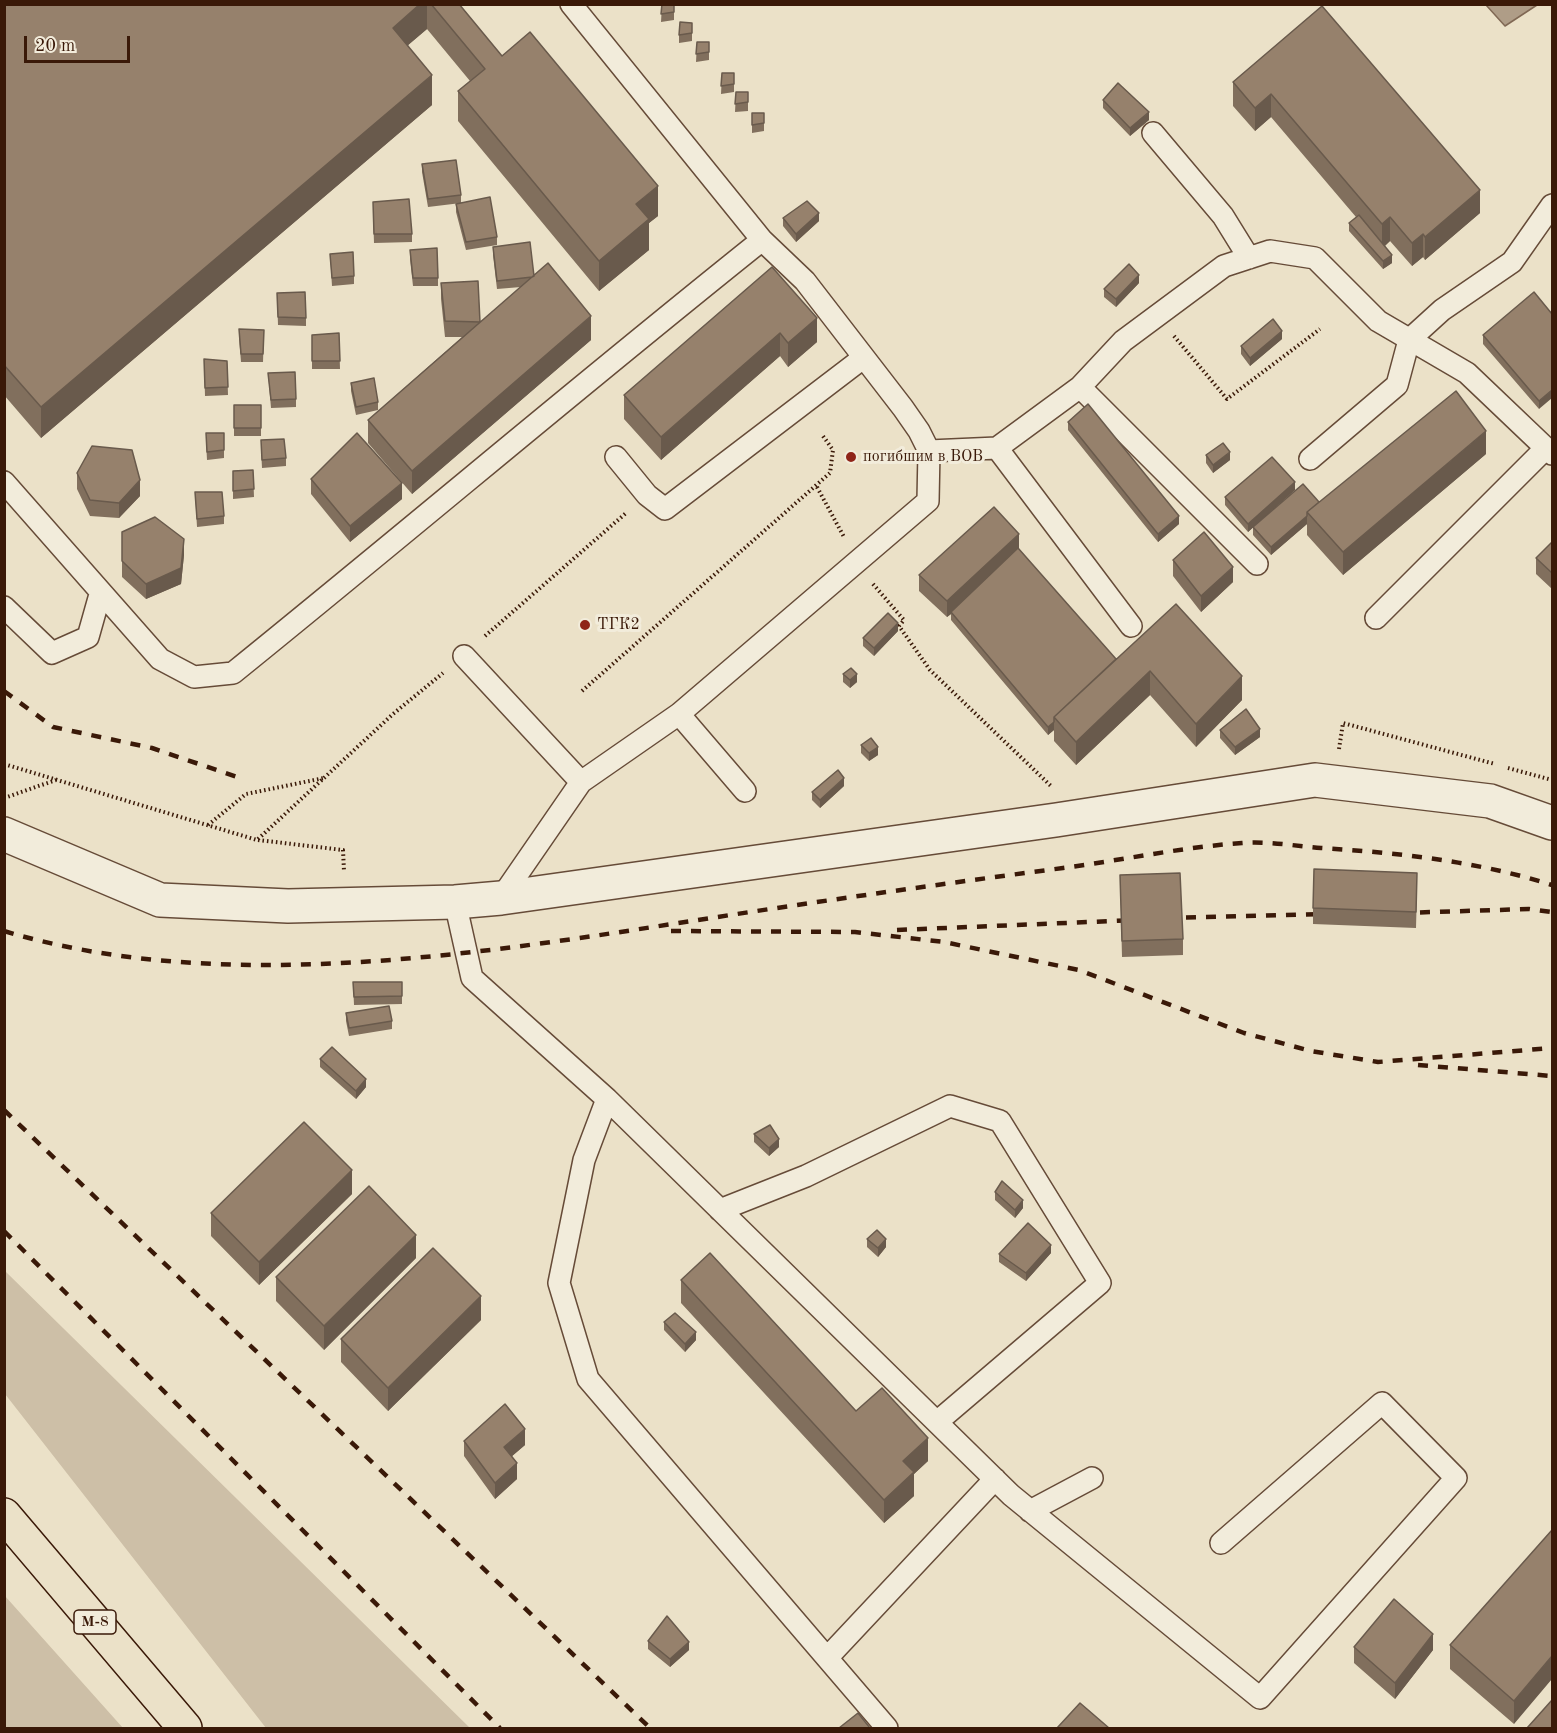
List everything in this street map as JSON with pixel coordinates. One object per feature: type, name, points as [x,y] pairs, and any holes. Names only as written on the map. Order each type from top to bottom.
[{"type":"main road","name":"М-8","points":[[4,1515],[185,1728]]},
{"type":"street","points":[[4,834],[160,900],[288,906],[455,902],[501,898],[1088,815],[1315,780],[1490,801],[1552,823]]},
{"type":"lane","points":[[501,898],[581,782],[679,714],[862,571],[928,501],[929,451],[919,431],[805,281],[762,240],[571,4]]},
{"type":"lane","points":[[1153,133],[1223,216],[1250,258]]},
{"type":"lane","points":[[1310,459],[1397,385],[1408,340],[1442,310],[1512,262],[1552,205]]},
{"type":"lane","points":[[4,482],[160,659],[194,677],[233,673],[457,492],[612,360],[762,240]]},
{"type":"lane","points":[[929,451],[997,448],[1080,387],[1123,341],[1224,266],[1270,251],[1315,258],[1378,321],[1467,373],[1550,451],[1376,618]]},
{"type":"lane","points":[[616,457],[647,495],[665,509],[863,358]]},
{"type":"lane","points":[[1080,387],[1257,564]]},
{"type":"lane","points":[[997,448],[1131,626]]},
{"type":"lane","points":[[4,607],[52,653],[88,637],[99,598]]},
{"type":"lane","points":[[464,656],[581,782]]},
{"type":"lane","points":[[679,714],[745,791]]},
{"type":"lane","points":[[455,902],[472,978],[607,1099],[1030,1511],[1260,1698],[1456,1478],[1382,1403],[1221,1543]]},
{"type":"lane","points":[[607,1099],[584,1160],[559,1283],[588,1378],[887,1728]]},
{"type":"lane","points":[[720,1210],[806,1176],[951,1106],[1000,1121],[1100,1283],[937,1422]]},
{"type":"lane","points":[[1030,1511],[1092,1478]]},
{"type":"lane","points":[[827,1658],[995,1479]]},
{"type":"path","points":[[1172,334],[1227,399],[1320,329]]},
{"type":"path","points":[[582,691],[817,487],[830,473],[833,450],[823,436]]},
{"type":"path","points":[[817,487],[862,571],[904,620],[899,626],[930,670],[1051,786],[1085,792],[1088,815]]},
{"type":"path","points":[[257,840],[393,714],[464,656],[511,611],[647,495]]},
{"type":"path","points":[[1338,756],[1343,723],[1552,780]]},
{"type":"path","points":[[4,764],[257,840],[343,850],[346,904]]},
{"type":"path","points":[[208,825],[246,794],[325,778]]},
{"type":"path","points":[[4,798],[57,780]]},
{"type":"shaded area","points":[[1486,5],[1537,5],[1505,26]]},
{"type":"shaded area","points":[[5,1271],[470,1728],[266,1728],[5,1394]]},
{"type":"shaded area","points":[[5,1596],[123,1728],[5,1728]]},
{"type":"building","points":[[4,4],[420,4],[393,28],[432,75],[41,407],[4,365]]},
{"type":"building","points":[[431,4],[459,4],[502,56],[530,32],[658,186],[636,204],[649,219],[599,261],[458,91],[485,69]]},
{"type":"building","points":[[662,4],[674,4],[674,12],[661,14]]},
{"type":"building","points":[[1322,6],[1480,190],[1425,237],[1423,234],[1412,243],[1390,217],[1382,224],[1271,94],[1255,108],[1233,82]]},
{"type":"building","points":[[680,22],[692,23],[692,33],[679,35]]},
{"type":"building","points":[[697,42],[709,42],[709,52],[696,54]]},
{"type":"building","points":[[722,73],[734,73],[734,84],[721,86]]},
{"type":"building","points":[[1118,83],[1149,112],[1130,128],[1103,100]]},
{"type":"building","points":[[736,92],[748,92],[748,102],[735,104]]},
{"type":"building","points":[[752,113],[764,113],[764,123],[752,125]]},
{"type":"building","points":[[456,160],[461,195],[428,199],[422,164]]},
{"type":"building","points":[[490,197],[497,237],[466,242],[456,204]]},
{"type":"building","points":[[409,199],[412,234],[374,234],[373,202]]},
{"type":"building","points":[[807,201],[819,213],[796,234],[783,218]]},
{"type":"building","points":[[1359,215],[1392,255],[1383,261],[1349,223]]},
{"type":"building","points":[[530,242],[534,276],[497,281],[493,247]]},
{"type":"building","points":[[437,248],[438,278],[413,278],[410,250]]},
{"type":"building","points":[[353,252],[354,276],[332,278],[330,254]]},
{"type":"building","points":[[548,263],[591,316],[412,471],[368,420]]},
{"type":"building","points":[[1129,264],[1139,275],[1116,299],[1104,289]]},
{"type":"building","points":[[772,267],[817,318],[788,343],[780,333],[661,437],[624,395]]},
{"type":"building","points":[[478,281],[480,322],[445,321],[441,283]]},
{"type":"building","points":[[305,292],[306,318],[278,317],[277,293]]},
{"type":"building","points":[[1534,292],[1552,314],[1552,390],[1539,401],[1483,335]]},
{"type":"building","points":[[1273,319],[1282,331],[1250,358],[1241,346]]},
{"type":"building","points":[[239,329],[264,330],[263,354],[241,354]]},
{"type":"building","points":[[339,333],[340,361],[312,361],[312,335]]},
{"type":"building","points":[[204,359],[227,361],[228,387],[205,388]]},
{"type":"building","points":[[295,372],[296,399],[271,400],[268,373]]},
{"type":"building","points":[[374,378],[378,402],[356,407],[351,383]]},
{"type":"building","points":[[1456,391],[1486,431],[1343,552],[1307,512]]},
{"type":"building","points":[[1088,404],[1179,516],[1158,534],[1068,422]]},
{"type":"building","points":[[234,405],[261,405],[261,428],[234,428]]},
{"type":"building","points":[[206,433],[224,433],[224,450],[207,452]]},
{"type":"building","points":[[357,433],[402,483],[350,526],[311,479]]},
{"type":"building","points":[[284,439],[286,458],[262,460],[261,440]]},
{"type":"building","points":[[1223,443],[1230,452],[1213,465],[1206,455]]},
{"type":"building","points":[[92,446],[132,450],[140,480],[119,503],[90,500],[77,473]]},
{"type":"building","points":[[1272,457],[1295,482],[1248,524],[1225,497]]},
{"type":"building","points":[[253,470],[254,489],[233,491],[233,471]]},
{"type":"building","points":[[1303,484],[1319,502],[1307,512],[1307,516],[1271,547],[1253,527]]},
{"type":"building","points":[[195,492],[222,492],[224,516],[197,519]]},
{"type":"building","points":[[994,507],[1019,534],[947,601],[919,575]]},
{"type":"building","points":[[155,517],[184,539],[181,568],[146,584],[122,561],[122,532]]},
{"type":"building","points":[[1204,532],[1233,567],[1201,596],[1173,560]]},
{"type":"building","points":[[1552,542],[1552,573],[1536,558]]},
{"type":"building","points":[[1018,548],[1116,659],[1054,717],[1054,722],[1048,727],[951,612]]},
{"type":"building","points":[[1176,604],[1242,676],[1196,724],[1150,671],[1076,742],[1054,717]]},
{"type":"building","points":[[888,613],[898,623],[874,648],[863,638]]},
{"type":"building","points":[[851,668],[857,674],[850,680],[843,674]]},
{"type":"building","points":[[1246,709],[1260,729],[1235,747],[1220,730]]},
{"type":"building","points":[[871,738],[878,747],[869,753],[861,745]]},
{"type":"building","points":[[838,770],[844,778],[820,800],[812,792]]},
{"type":"building","points":[[1314,869],[1417,873],[1416,912],[1313,908]]},
{"type":"building","points":[[1180,873],[1183,939],[1122,941],[1120,875]]},
{"type":"building","points":[[353,982],[402,982],[402,996],[354,997]]},
{"type":"building","points":[[389,1006],[392,1021],[349,1028],[346,1013]]},
{"type":"building","points":[[332,1047],[366,1079],[356,1091],[320,1059]]},
{"type":"building","points":[[304,1122],[352,1170],[259,1262],[211,1213]]},
{"type":"building","points":[[770,1125],[779,1139],[769,1148],[754,1134]]},
{"type":"building","points":[[1002,1181],[1023,1200],[1015,1210],[995,1192]]},
{"type":"building","points":[[369,1186],[416,1235],[324,1326],[276,1277]]},
{"type":"building","points":[[1028,1223],[1051,1245],[1026,1273],[999,1254]]},
{"type":"building","points":[[877,1230],[886,1239],[878,1248],[867,1239]]},
{"type":"building","points":[[433,1248],[481,1296],[388,1388],[341,1339]]},
{"type":"building","points":[[710,1253],[856,1411],[882,1388],[928,1438],[903,1461],[914,1472],[884,1500],[681,1280]]},
{"type":"building","points":[[675,1313],[696,1332],[685,1344],[664,1322]]},
{"type":"building","points":[[505,1404],[525,1429],[504,1447],[517,1463],[495,1483],[464,1441]]},
{"type":"building","points":[[1552,1530],[1552,1656],[1514,1701],[1450,1645]]},
{"type":"building","points":[[1394,1599],[1433,1634],[1395,1683],[1354,1647]]},
{"type":"building","points":[[667,1616],[689,1642],[670,1659],[648,1641]]},
{"type":"building","points":[[1552,1700],[1552,1728],[1527,1728]]},
{"type":"building","points":[[1080,1703],[1109,1728],[1057,1728]]},
{"type":"building","points":[[858,1713],[870,1728],[839,1728]]},
{"type":"railway","points":[[4,691],[53,727],[152,748],[237,777]]},
{"type":"railway","points":[[4,931],[87,951],[173,961],[261,965],[350,963],[439,956],[528,945],[1175,851],[1252,843],[1438,859],[1495,870],[1552,885]]},
{"type":"railway","points":[[1400,913],[1529,909],[1552,912]]},
{"type":"railway","points":[[1166,918],[1328,914]]},
{"type":"railway","points":[[897,930],[1136,920]]},
{"type":"railway","points":[[671,931],[855,932],[944,942],[1079,970],[1244,1033],[1311,1051],[1378,1062],[1552,1048]]},
{"type":"railway","points":[[1418,1065],[1552,1076]]},
{"type":"railway","points":[[4,1110],[650,1728]]},
{"type":"railway","points":[[4,1231],[500,1728]]},
{"type":"place","name":"погибшим в ВОВ","points":[[851,457]]},
{"type":"place","name":"ТГК2","points":[[585,625]]}]
